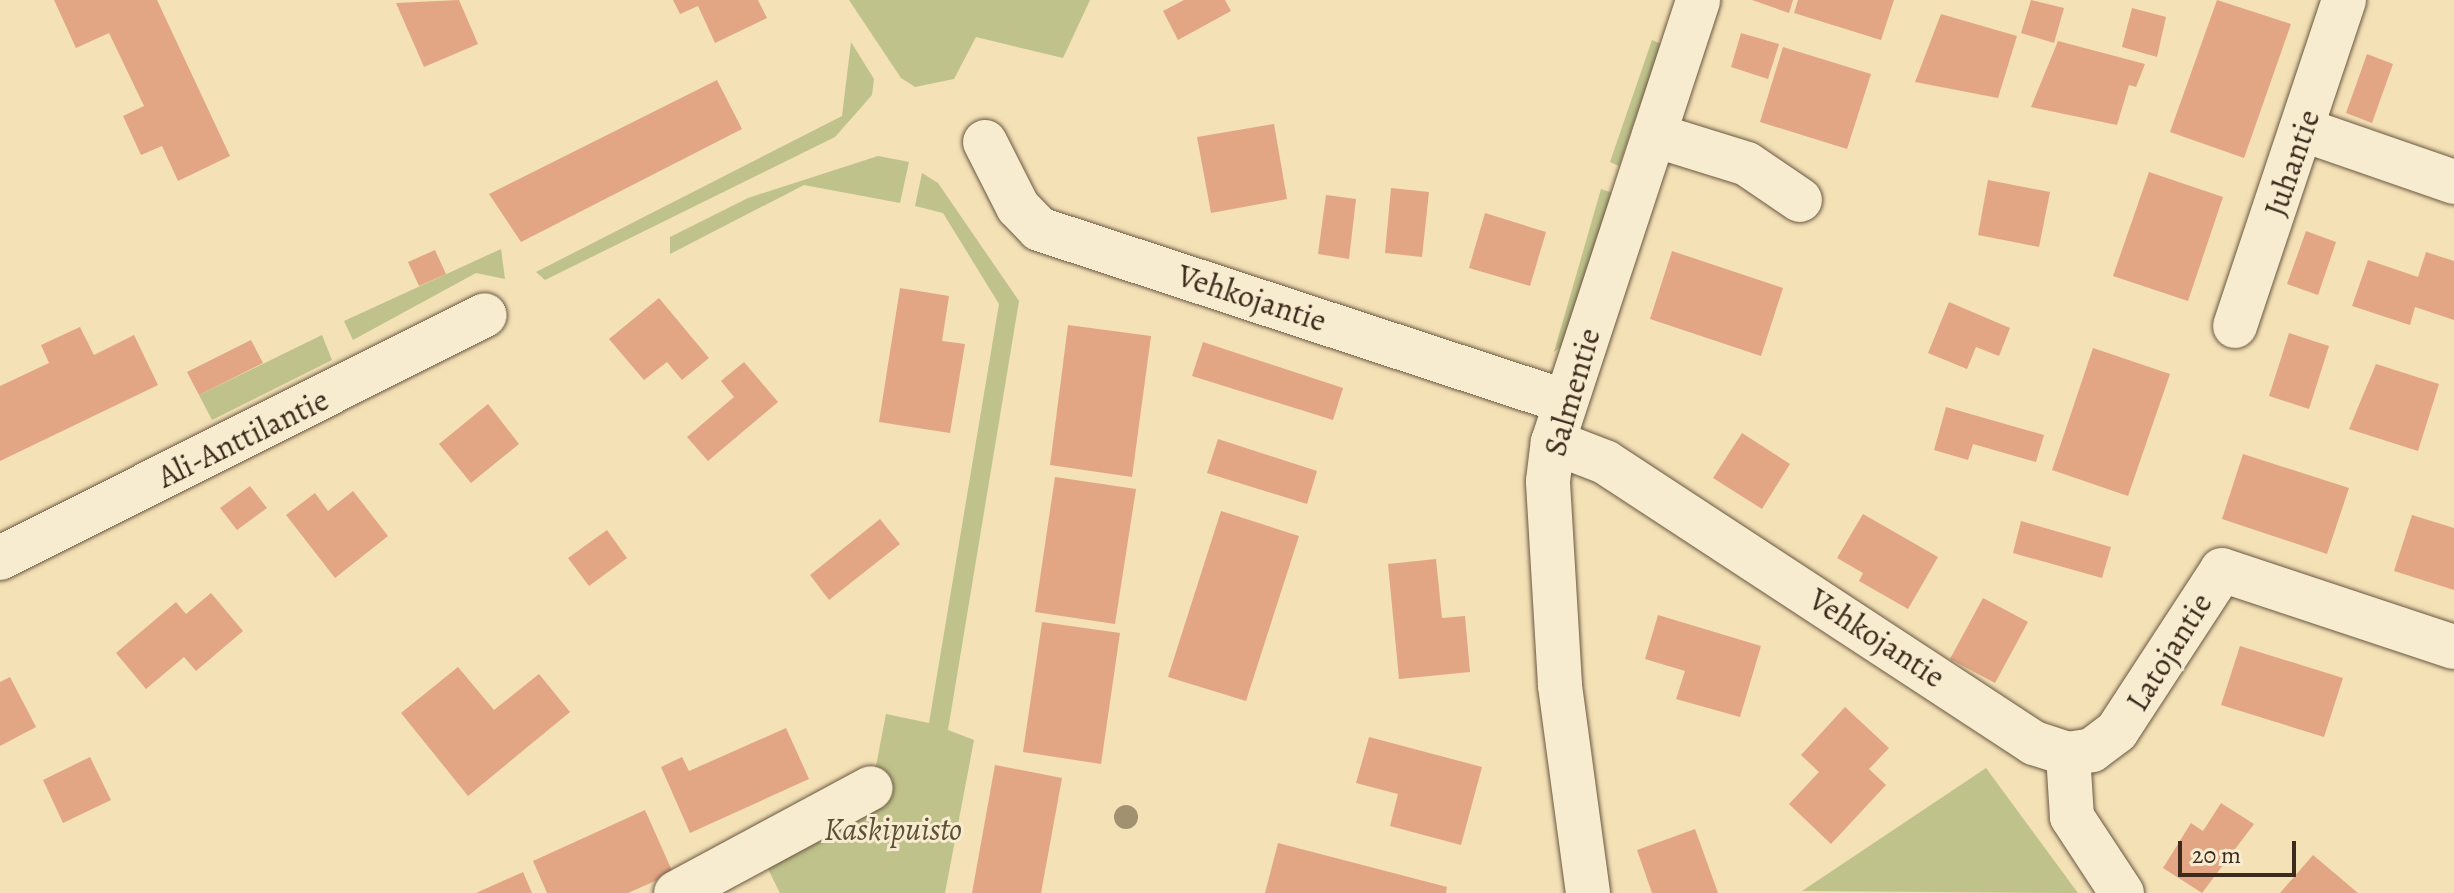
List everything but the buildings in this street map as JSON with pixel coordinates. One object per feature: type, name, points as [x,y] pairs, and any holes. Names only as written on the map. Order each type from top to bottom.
[{"type":"street","name":"Salmentie","points":[[1588,893],[1560,685],[1548,481],[1563,401],[1698,0]]},
{"type":"street","name":"Juhantie","points":[[2235,326],[2304,130],[2344,0]]},
{"type":"street","points":[[2304,130],[2454,182]]},
{"type":"street","points":[[1654,135],[1747,164],[1800,200]]},
{"type":"street","name":"Vehkojantie","points":[[985,142],[1018,207],[1039,229],[1563,401]]},
{"type":"street","name":"Ali-Anttilantie","points":[[0,558],[485,315]]},
{"type":"street","name":"Vehkojantie","points":[[1553,442],[1605,462],[2034,743],[2068,754]]},
{"type":"street","name":"Latojantie","points":[[2068,754],[2092,750],[2117,731],[2222,570],[2454,647]]},
{"type":"street","points":[[2068,754],[2072,817],[2122,893]]},
{"type":"street","points":[[676,893],[871,788]]},
{"type":"green space","points":[[849,0],[1090,0],[1063,58],[976,37],[954,79],[915,87],[901,78]]},
{"type":"green space","points":[[1652,40],[1661,44],[1619,166],[1610,162]]},
{"type":"green space","points":[[851,42],[874,79],[872,95],[835,137],[545,280],[536,272],[842,116]]},
{"type":"green space","points":[[878,156],[909,162],[900,203],[804,185],[670,254],[670,237],[748,198]]},
{"type":"green space","name":"Kaskipuisto","points":[[922,173],[938,183],[1019,301],[948,730],[974,740],[945,893],[780,893],[753,839],[775,818],[876,766],[886,714],[929,723],[999,304],[943,213],[915,206]]},
{"type":"green space","points":[[1601,189],[1613,193],[1563,345],[1554,352]]},
{"type":"green space","points":[[501,249],[505,279],[476,273],[353,340],[344,321]]},
{"type":"green space","points":[[322,335],[332,360],[212,420],[199,395]]},
{"type":"green space","points":[[1986,768],[2078,893],[1802,891]]}]
